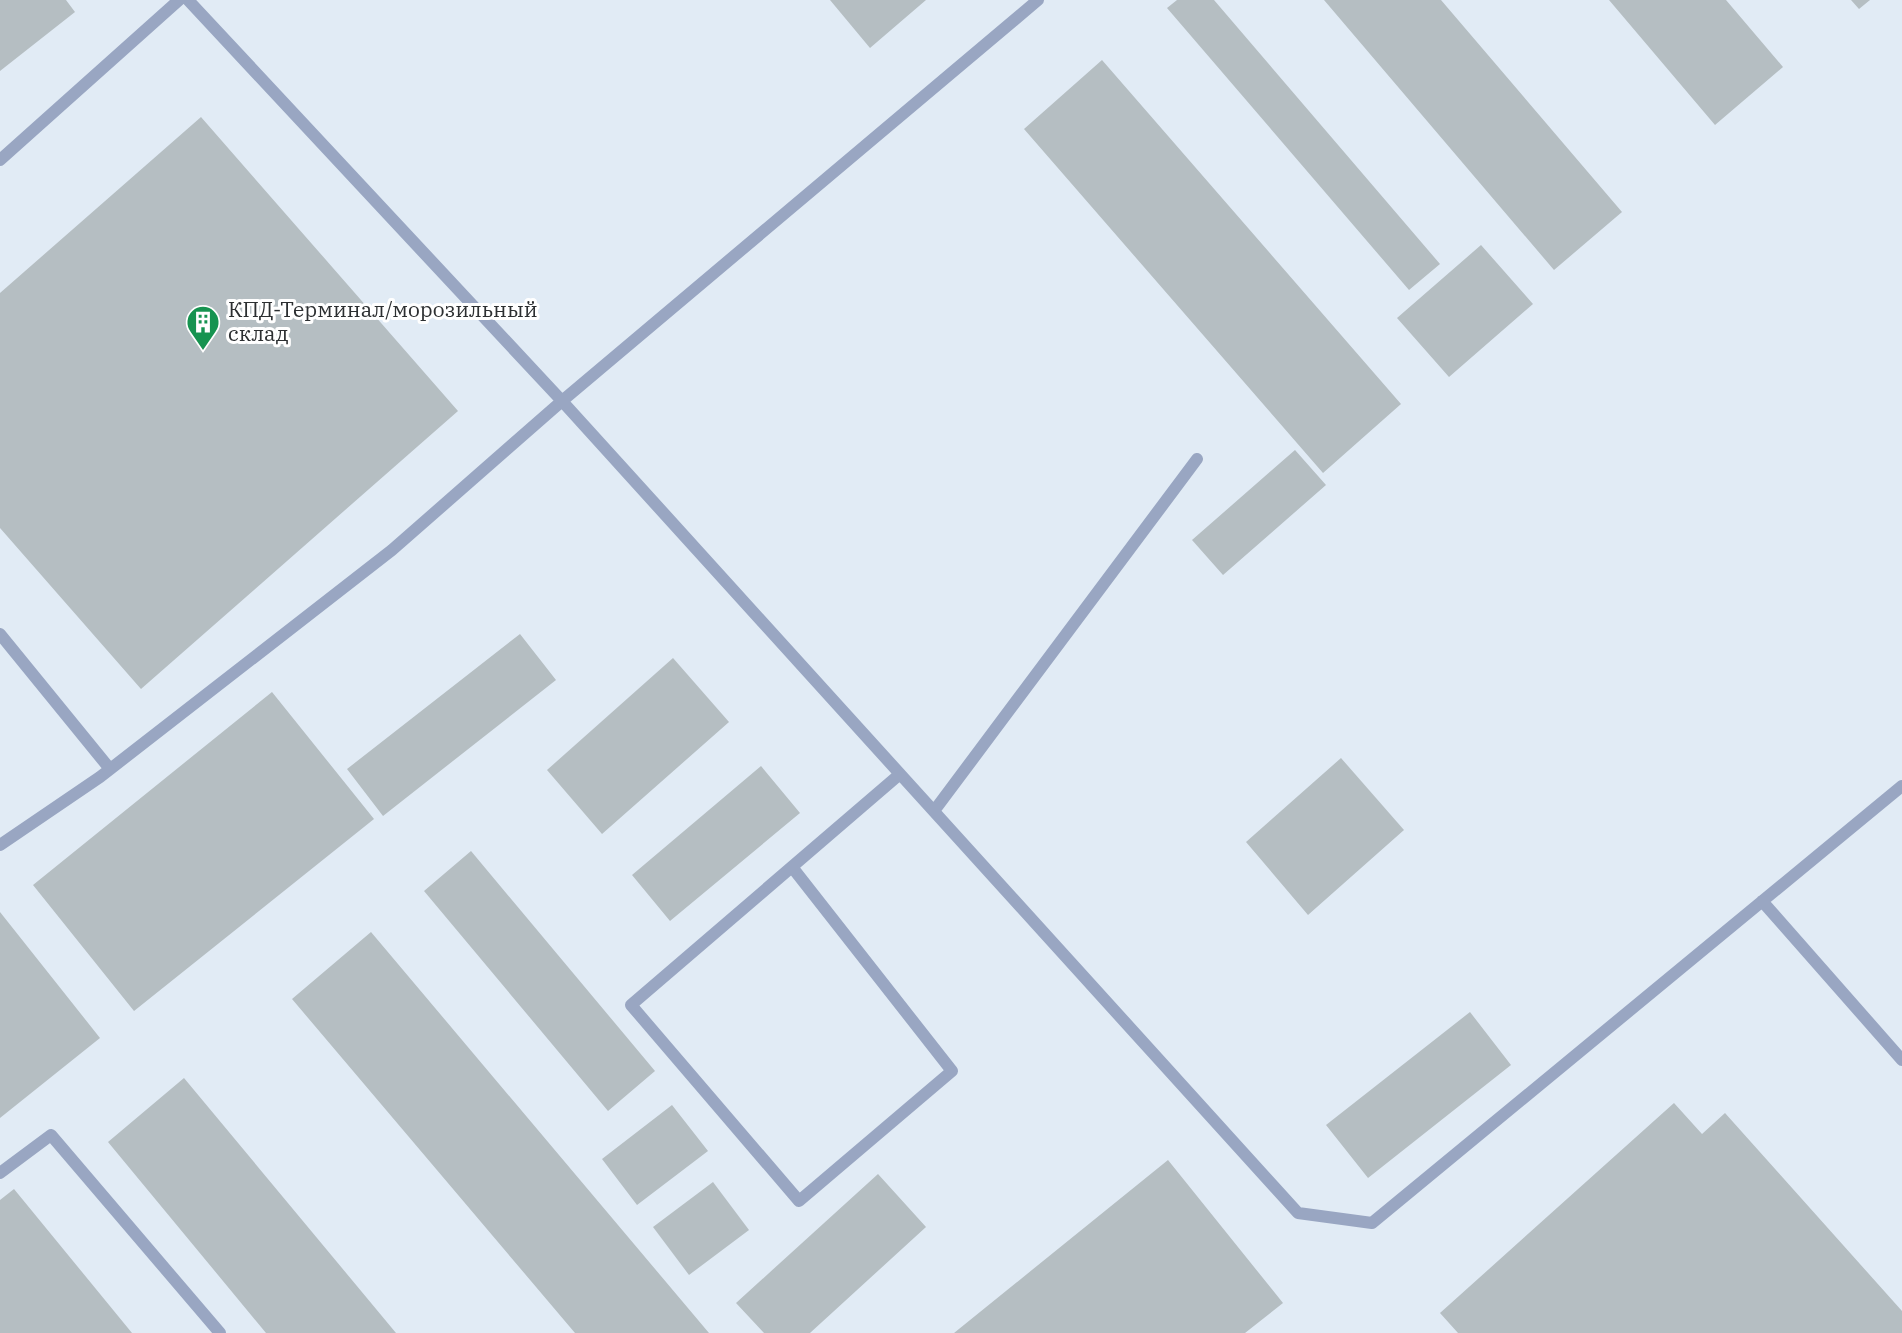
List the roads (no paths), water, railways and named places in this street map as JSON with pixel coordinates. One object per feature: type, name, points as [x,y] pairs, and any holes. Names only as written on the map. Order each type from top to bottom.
[{"type":"lane","points":[[0,160],[179,0]]},
{"type":"lane","points":[[188,0],[562,401],[1298,1213],[1372,1223],[1902,786]]},
{"type":"lane","points":[[0,845],[110,769],[392,550],[562,401],[1038,0]]},
{"type":"lane","points":[[934,811],[1198,459]]},
{"type":"lane","points":[[0,634],[110,769]]},
{"type":"lane","points":[[792,867],[952,1071],[799,1201],[631,1005],[792,867],[900,775]]},
{"type":"lane","points":[[1762,901],[1902,1060]]},
{"type":"lane","points":[[0,1173],[51,1135],[220,1333]]},
{"type":"place","name":"КПД-Терминал/морозильный склад","points":[[203,352]]}]
